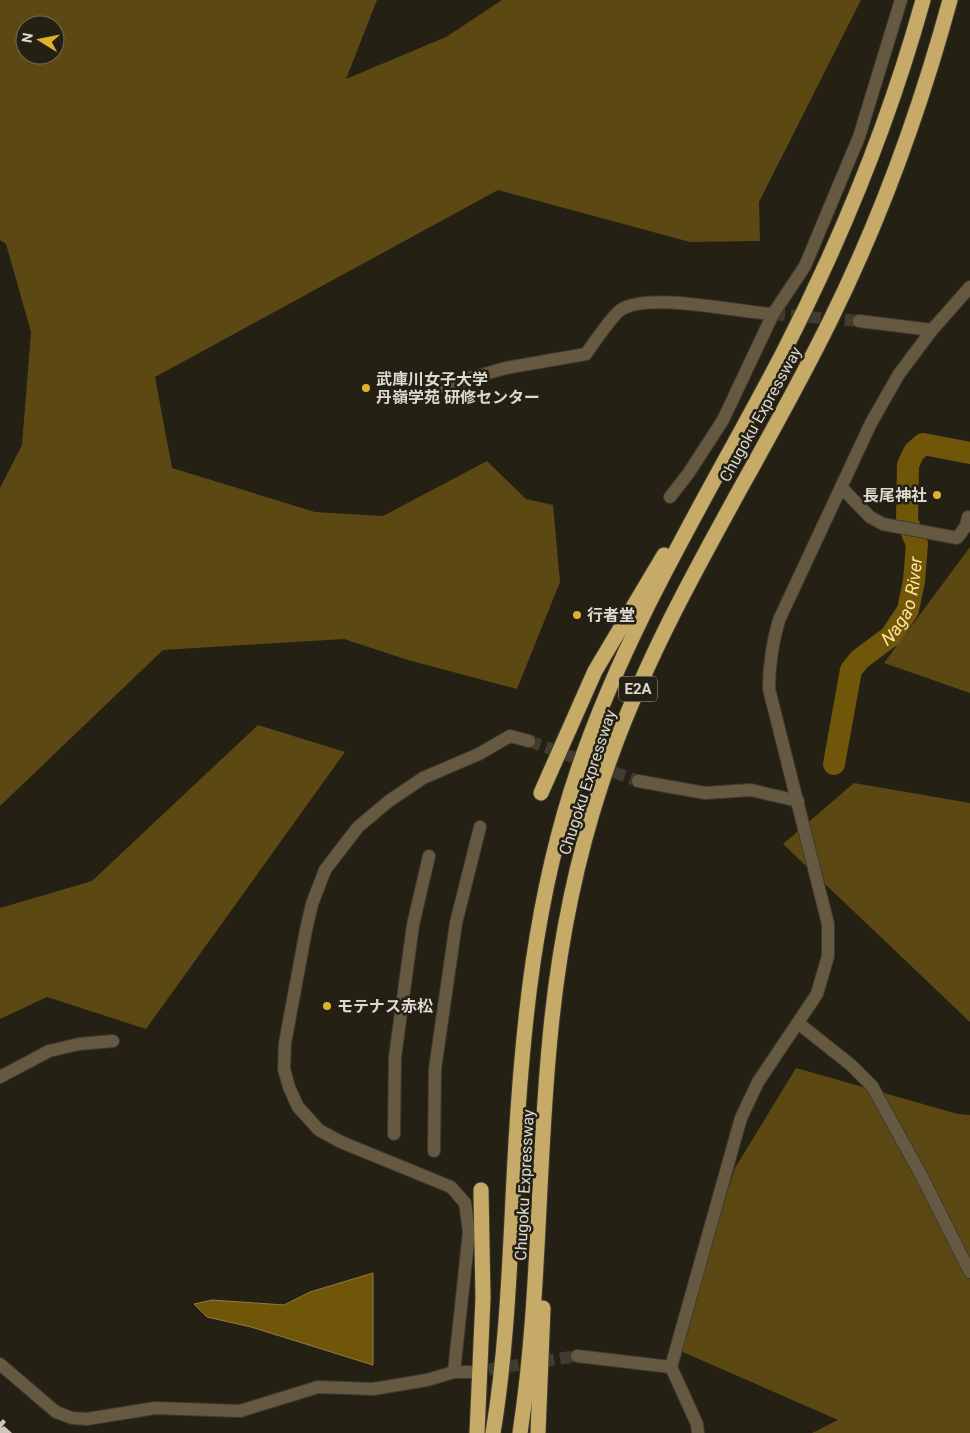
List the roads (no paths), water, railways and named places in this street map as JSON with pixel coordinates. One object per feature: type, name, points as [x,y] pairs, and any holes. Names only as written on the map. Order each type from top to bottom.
[{"type":"highway","name":"Chugoku Expressway","points":[[493,1433],[505,1342],[519,1095],[526,1018],[538,928],[549,874],[577,773],[614,677],[637,627],[798,323],[854,204],[895,94],[923,0]]},
{"type":"highway","name":"Chugoku Expressway","points":[[520,1433],[536,1282],[550,1040],[564,931],[585,837],[602,780],[639,684],[683,594],[806,368],[854,270],[900,158],[921,99],[950,0]]},
{"type":"highway","points":[[540,793],[577,709],[600,663],[640,592],[714,480]]},
{"type":"highway","points":[[538,1433],[543,1334],[543,1159]]},
{"type":"highway","points":[[477,1433],[483,1298],[481,1190]]},
{"type":"street","points":[[670,497],[688,474],[723,420],[773,314],[805,266],[859,137],[902,0]]},
{"type":"street","points":[[698,1433],[697,1424],[671,1367],[742,1118],[758,1082],[817,994],[828,956],[828,924],[769,689],[768,665],[779,620],[871,423],[899,374],[932,330],[970,287]]},
{"type":"street","points":[[428,390],[506,368],[586,354],[621,310],[645,302],[687,304],[741,312],[773,314]]},
{"type":"street","points":[[859,321],[932,330]]},
{"type":"street","points":[[841,487],[870,516],[892,526],[957,538],[966,526],[968,517]]},
{"type":"street","points":[[454,1372],[469,1232],[465,1203],[451,1187],[340,1142],[319,1130],[298,1107],[290,1087],[284,1070],[286,1044],[312,904],[324,870],[358,827],[389,801],[423,778],[479,754],[510,736],[529,741]]},
{"type":"street","points":[[638,781],[704,793],[751,790],[798,801]]},
{"type":"street","points":[[434,1151],[437,1050],[456,923],[480,827]]},
{"type":"street","points":[[394,1134],[395,1057],[413,925],[429,856]]},
{"type":"street","points":[[798,1023],[851,1065],[872,1086],[920,1173],[970,1272]]},
{"type":"street","points":[[0,1077],[49,1051],[79,1044],[113,1041]]},
{"type":"street","points":[[577,1356],[671,1367]]},
{"type":"street","points":[[0,1364],[56,1412],[72,1418],[87,1419],[155,1408],[240,1411],[318,1387],[373,1389],[427,1380],[454,1372],[470,1372]]},
{"type":"waterway","name":"Nagao River","points":[[834,764],[851,670],[860,659],[891,636],[908,610],[914,581],[917,544],[907,521],[908,465],[914,452],[923,444],[970,453]]},
{"type":"tunnel","points":[[773,314],[859,321]]},
{"type":"tunnel","points":[[529,741],[638,781]]},
{"type":"tunnel","points":[[471,1372],[577,1356]]},
{"type":"place","name":"武庫川女子大学 丹嶺学苑 研修センター","points":[[366,388]]},
{"type":"place","name":"長尾神社","points":[[937,495]]},
{"type":"place","name":"行者堂","points":[[577,615]]},
{"type":"place","name":"モテナス赤松","points":[[327,1006]]}]
